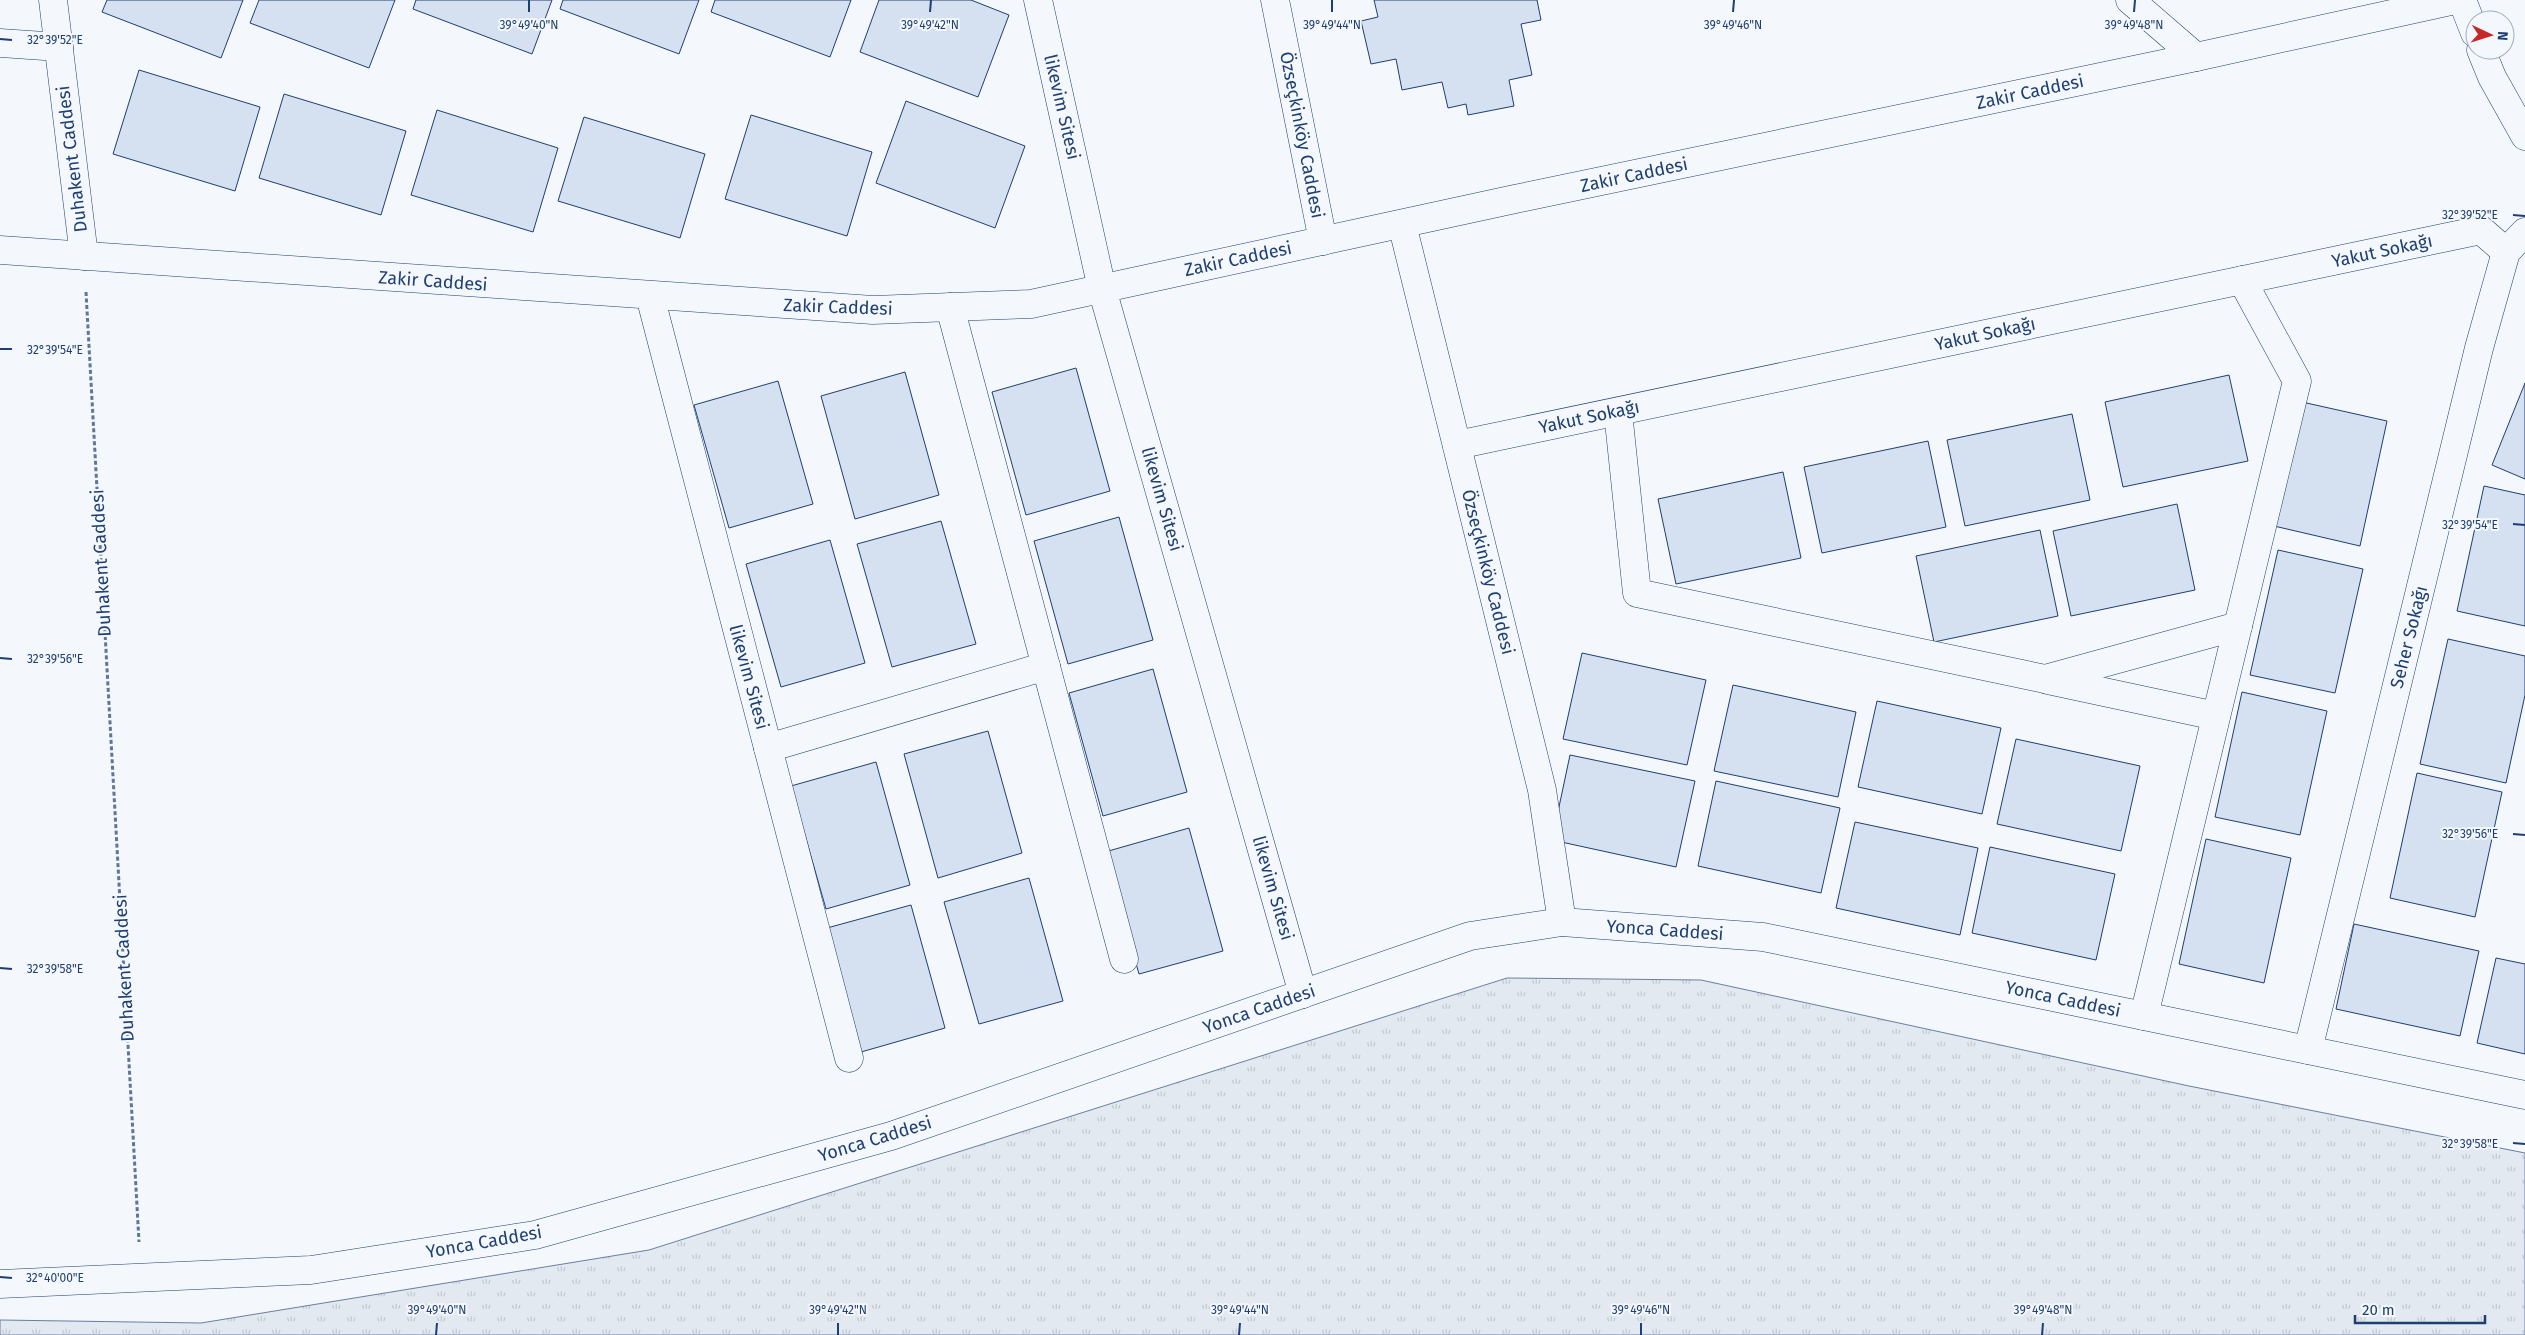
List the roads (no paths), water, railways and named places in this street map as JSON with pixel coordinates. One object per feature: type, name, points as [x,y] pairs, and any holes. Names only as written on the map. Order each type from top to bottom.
[{"type":"street","name":"Duhakent Caddesi","points":[[52,0],[84,256]]},
{"type":"street","name":"likevim Sitesi","points":[[1038,0],[1102,288],[1304,994]]},
{"type":"street","name":"Özseçkinköy Caddesi","points":[[1274,0],[1323,241]]},
{"type":"street","points":[[2130,0],[2196,57]]},
{"type":"street","name":"Zakir Caddesi","points":[[0,250],[873,310],[1031,304],[2196,57],[2455,0]]},
{"type":"street","points":[[0,43],[59,47]]},
{"type":"street","points":[[2486,60],[2492,77],[2525,136]]},
{"type":"street","name":"Özseçkinköy Caddesi","points":[[1402,224],[1542,790],[1562,922]]},
{"type":"street","name":"Yakut Sokağı","points":[[1457,445],[2481,230],[2506,252]]},
{"type":"street","name":"Seher Sokağı","points":[[2308,1050],[2479,348],[2506,252],[2525,232]]},
{"type":"street","points":[[2144,1016],[2297,381],[2242,280]]},
{"type":"street","name":"likevim Sitesi","points":[[650,296],[849,1058]]},
{"type":"street","points":[[950,307],[1124,959]]},
{"type":"street","points":[[1618,412],[1637,593],[2216,716]]},
{"type":"street","points":[[2044,679],[2238,626]]},
{"type":"street","points":[[768,748],[1046,666]]},
{"type":"street","name":"Yonca Caddesi","points":[[0,1284],[311,1270],[535,1234],[891,1136],[1470,936],[1562,922],[1764,936],[2525,1095]]}]
